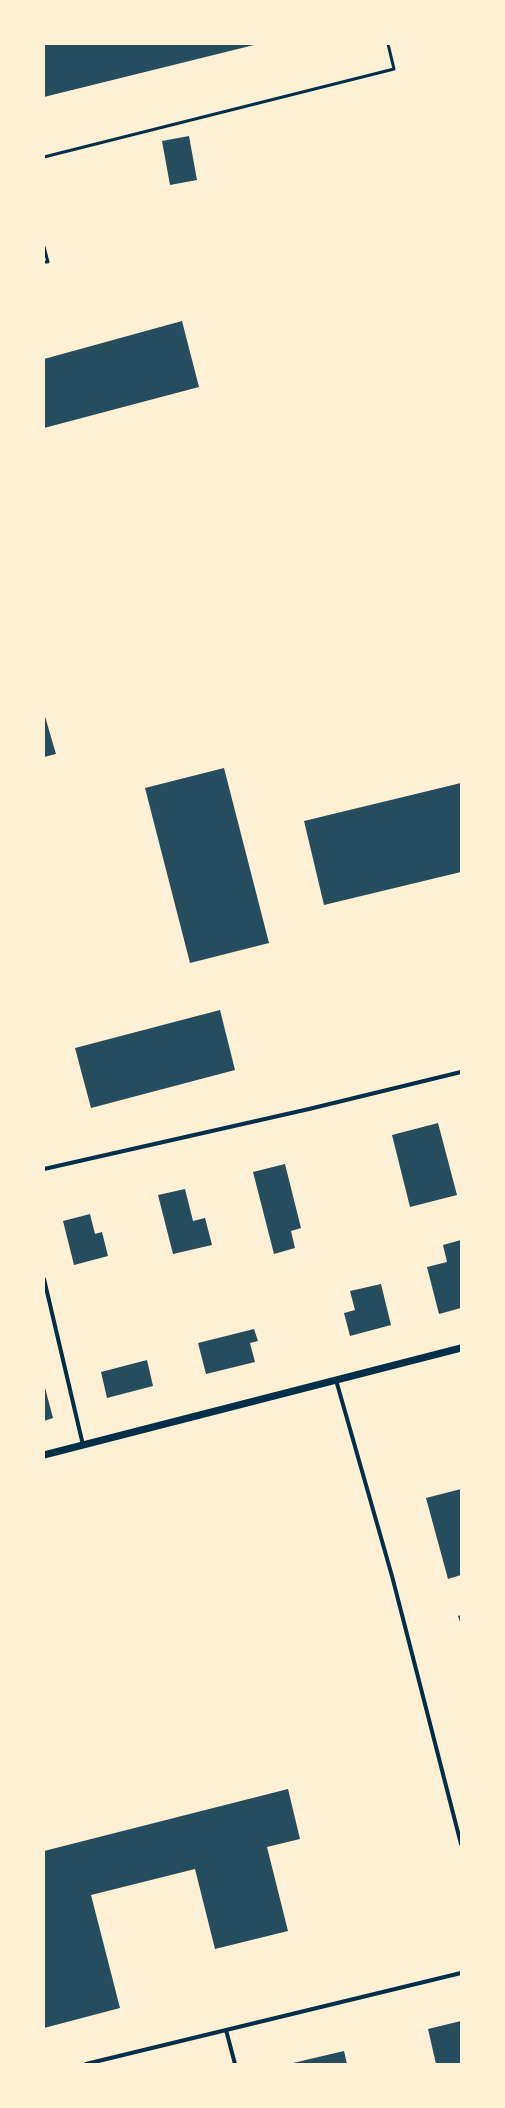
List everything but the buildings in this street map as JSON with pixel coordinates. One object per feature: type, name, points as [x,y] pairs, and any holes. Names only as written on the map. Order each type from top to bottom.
[{"type":"street","points":[[44,1169],[309,1110],[461,1072]]},
{"type":"street","points":[[44,1279],[82,1445]]},
{"type":"street","points":[[44,1455],[461,1348]]},
{"type":"street","points":[[336,1380],[392,1576],[461,1844]]},
{"type":"street","points":[[86,2064],[461,1973]]},
{"type":"street","points":[[226,2030],[235,2064]]},
{"type":"lane","points":[[44,157],[394,69],[388,44]]},
{"type":"lane","points":[[44,247],[48,262],[44,262]]}]
